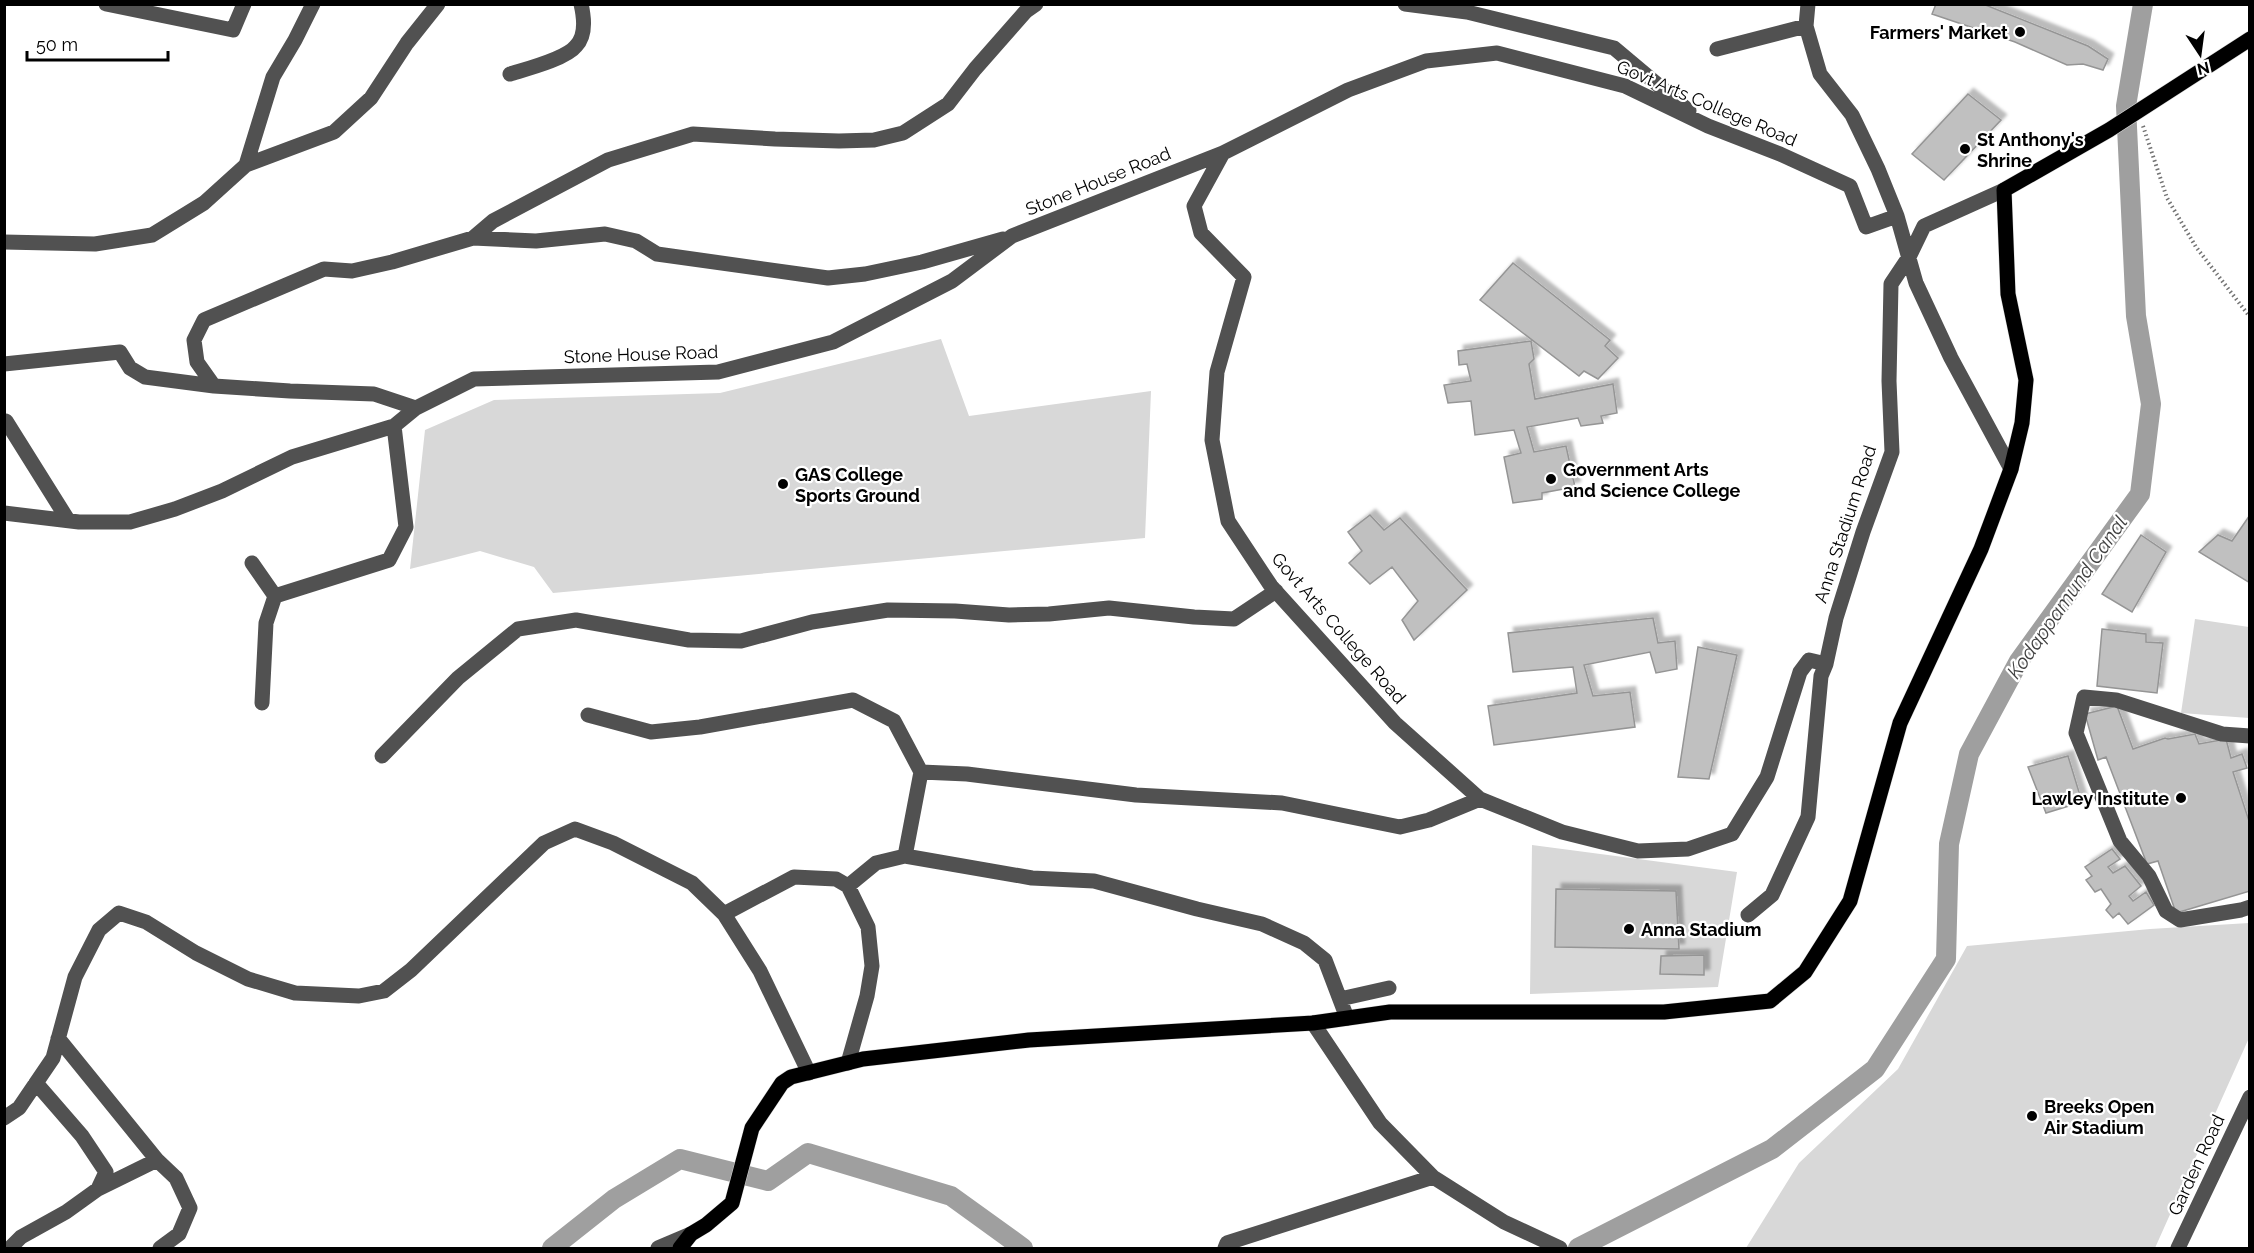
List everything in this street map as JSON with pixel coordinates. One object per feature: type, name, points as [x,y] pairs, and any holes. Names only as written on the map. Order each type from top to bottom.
[{"type":"main road","points":[[680,1248],[691,1234],[706,1225],[732,1203],[752,1128],[782,1083],[791,1077],[848,1063],[1029,1040],[1313,1023],[1390,1012],[1664,1012],[1770,1001],[1805,972],[1850,901],[1900,723],[1981,549],[2012,469],[2022,423],[2026,380],[2008,294],[2004,189],[2109,130],[2250,39]]},
{"type":"street","points":[[106,4],[233,30],[244,4]]},
{"type":"street","points":[[246,165],[273,76],[313,4]]},
{"type":"street","points":[[4,242],[95,244],[152,235],[204,203],[246,165],[334,132],[371,98],[407,43],[438,4]]},
{"type":"street","points":[[510,74],[548,63],[576,47],[583,31],[581,4]]},
{"type":"street","points":[[473,238],[493,221],[608,160],[693,134],[850,141],[874,140],[903,133],[948,104],[1004,36],[1026,11],[1036,4]]},
{"type":"street","points":[[1405,4],[1467,12],[1614,48],[1708,126]]},
{"type":"street","points":[[1808,4],[1806,26],[1820,74],[1852,115],[1897,216],[1916,283],[1951,358],[2012,469]]},
{"type":"street","points":[[1717,49],[1806,26]]},
{"type":"street","name":"Govt Arts College Road","points":[[1824,670],[1809,660],[1800,672],[1767,777],[1732,834],[1688,849],[1638,851],[1562,832],[1480,799],[1395,723],[1276,591],[1228,521],[1212,440],[1217,372],[1244,277],[1201,233],[1194,206],[1223,153],[1348,90],[1415,65],[1426,61],[1497,52],[1625,86],[1708,126],[1780,154],[1850,186],[1866,227],[1897,216]]},
{"type":"street","name":"Stone House Road","points":[[394,426],[416,408],[474,379],[718,372],[832,342],[952,281],[1012,237],[1223,153]]},
{"type":"street","name":"Anna Stadium Road","points":[[1824,670],[1836,618],[1892,452],[1889,381],[1891,284],[1909,257],[1924,226],[2004,189]]},
{"type":"street","points":[[214,386],[197,362],[194,340],[204,320],[324,269],[352,272],[473,238],[536,241],[605,234],[636,241],[657,254],[828,278],[865,274],[922,262],[1012,237]]},
{"type":"street","points":[[4,364],[120,352],[130,368],[145,377],[214,386],[374,394],[416,408]]},
{"type":"street","points":[[6,421],[68,520]]},
{"type":"street","points":[[4,513],[68,520],[130,522],[175,509],[292,457],[394,426],[406,527],[389,560],[275,596]]},
{"type":"street","points":[[252,562],[275,596]]},
{"type":"street","points":[[382,756],[458,678],[518,629],[576,620],[689,640],[741,641],[812,622],[888,610],[1010,615],[1109,608],[1234,619],[1276,591]]},
{"type":"street","points":[[261,703],[266,623],[275,596]]},
{"type":"street","points":[[1748,915],[1773,895],[1808,817],[1824,670]]},
{"type":"street","points":[[2250,736],[2222,734],[2116,700],[2084,697],[2076,733],[2120,841],[2149,876],[2166,911],[2180,920],[2241,910],[2250,906]]},
{"type":"street","points":[[588,716],[651,732],[700,727],[853,700],[894,721],[921,772],[905,856]]},
{"type":"street","points":[[921,772],[967,774],[1136,795],[1282,803],[1400,827],[1429,820],[1480,799]]},
{"type":"street","points":[[4,1118],[18,1108],[53,1058],[75,977],[99,930],[119,913],[146,922],[196,953],[248,979],[295,993],[367,995],[384,991],[411,970],[544,843],[575,829],[613,843],[692,883],[724,914],[760,971],[809,1072]]},
{"type":"street","points":[[848,886],[876,863],[905,856],[1032,878],[1094,881],[1262,924],[1304,943],[1325,960],[1347,1018]]},
{"type":"street","points":[[724,914],[794,877],[836,879],[848,886],[868,927],[872,966],[867,996],[848,1063]]},
{"type":"street","points":[[1340,999],[1389,988]]},
{"type":"street","points":[[1313,1023],[1380,1123],[1433,1177],[1504,1222],[1560,1248]]},
{"type":"street","points":[[58,1038],[157,1160],[176,1178],[190,1208],[179,1234],[160,1248]]},
{"type":"street","points":[[36,1083],[82,1136],[106,1172],[98,1189]]},
{"type":"street","name":"Garden Road","points":[[2178,1248],[2250,1097]]},
{"type":"street","points":[[10,1248],[21,1237],[66,1212],[98,1189],[157,1160]]},
{"type":"street","points":[[1226,1246],[1433,1177]]},
{"type":"street","points":[[658,1248],[691,1234]]},
{"type":"path","points":[[2134,114],[2168,198],[2196,247],[2250,317]]},
{"type":"shaded area","name":"GAS College Sports Ground","points":[[941,339],[969,416],[1151,391],[1145,538],[553,593],[534,567],[480,551],[410,569],[425,430],[494,400],[720,393]]},
{"type":"shaded area","points":[[2195,619],[2249,627],[2249,718],[2181,713]]},
{"type":"shaded area","name":"Anna Stadium","points":[[1532,845],[1737,872],[1718,987],[1530,994]]},
{"type":"shaded area","name":"Breeks Open Air Stadium","points":[[2249,923],[2249,1038],[2155,1248],[1746,1248],[1799,1163],[1898,1069],[1967,946],[2150,929]]},
{"type":"building","name":"Farmers' Market","points":[[1936,4],[1983,4],[2088,46],[2108,59],[2103,70],[2083,64],[2067,65],[2015,42],[1932,14]]},
{"type":"building","points":[[1968,94],[2001,120],[1944,180],[1912,154]]},
{"type":"building","points":[[1513,263],[1610,340],[1605,346],[1618,358],[1598,379],[1584,371],[1579,376],[1480,300]]},
{"type":"building","points":[[1531,341],[1534,359],[1529,364],[1535,399],[1613,384],[1617,413],[1601,416],[1603,423],[1581,426],[1578,418],[1527,427],[1534,452],[1566,446],[1575,487],[1542,493],[1542,499],[1513,503],[1504,457],[1521,453],[1514,430],[1475,435],[1471,401],[1448,403],[1444,385],[1471,381],[1467,364],[1459,365],[1458,351]]},
{"type":"building","points":[[1370,515],[1384,530],[1400,518],[1467,590],[1414,640],[1402,620],[1418,601],[1392,567],[1370,584],[1349,563],[1362,551],[1348,532]]},
{"type":"building","points":[[2250,515],[2250,583],[2199,552],[2218,535],[2232,541]]},
{"type":"building","points":[[2141,535],[2166,552],[2132,612],[2102,594]]},
{"type":"building","points":[[1653,618],[1658,643],[1675,641],[1677,669],[1656,673],[1650,652],[1584,665],[1593,696],[1630,692],[1635,727],[1494,745],[1488,706],[1577,693],[1573,667],[1513,672],[1508,633]]},
{"type":"building","points":[[2102,629],[2146,634],[2146,642],[2163,643],[2157,693],[2097,686]]},
{"type":"building","points":[[1698,647],[1737,655],[1709,779],[1678,777]]},
{"type":"building","name":"Lawley Institute","points":[[2117,706],[2133,749],[2165,738],[2195,734],[2199,744],[2226,739],[2231,758],[2242,754],[2247,768],[2233,772],[2250,824],[2250,891],[2176,913],[2158,861],[2147,864],[2106,757],[2098,760],[2085,714]]},
{"type":"building","points":[[2068,756],[2082,802],[2046,813],[2028,767]]},
{"type":"building","points":[[2112,849],[2120,859],[2108,867],[2113,873],[2125,866],[2141,886],[2129,896],[2133,901],[2146,892],[2154,905],[2128,924],[2119,913],[2113,918],[2106,910],[2111,904],[2101,889],[2095,892],[2086,880],[2092,876],[2085,867]]},
{"type":"building","points":[[1556,889],[1676,891],[1679,949],[1555,947]]},
{"type":"building","points":[[1704,955],[1704,975],[1660,974],[1661,956]]},
{"type":"waterway","name":"Kodappamund Canal","points":[[1578,1248],[1772,1149],[1875,1069],[1946,959],[1949,844],[1969,754],[2019,661],[2140,494],[2151,404],[2136,316],[2126,106],[2143,4]]},
{"type":"waterway","name":"Kodappamund Canal","points":[[552,1248],[614,1199],[680,1159],[768,1181],[808,1153],[951,1196],[1023,1248]]},
{"type":"place","name":"Farmers' Market","points":[[2020,32]]},
{"type":"place","name":"St Anthony's Shrine","points":[[1965,149]]},
{"type":"place","name":"Government Arts and Science College","points":[[1551,479]]},
{"type":"place","name":"GAS College Sports Ground","points":[[783,484]]},
{"type":"place","name":"Lawley Institute","points":[[2181,798]]},
{"type":"place","name":"Anna Stadium","points":[[1629,929]]},
{"type":"place","name":"Breeks Open Air Stadium","points":[[2032,1116]]}]
